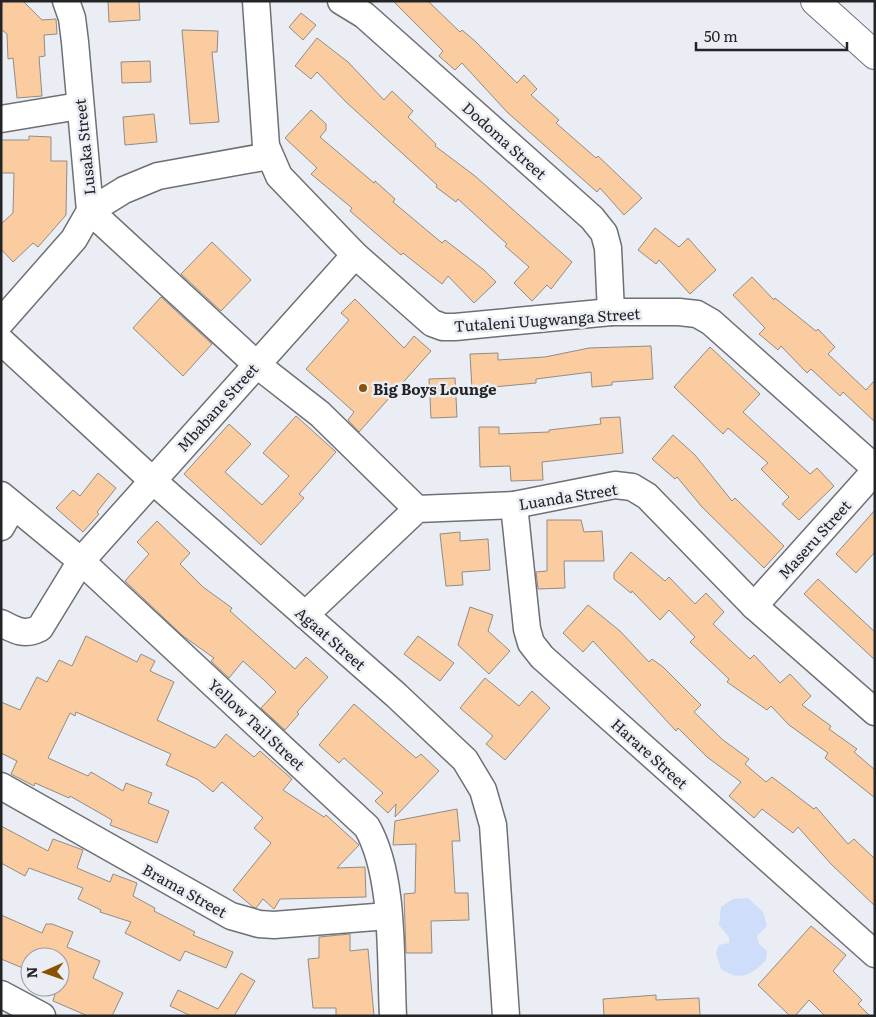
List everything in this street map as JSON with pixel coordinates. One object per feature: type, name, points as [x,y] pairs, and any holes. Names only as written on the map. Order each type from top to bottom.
[{"type":"highway","points":[[814,1],[875,55]]},
{"type":"highway","points":[[829,1],[875,42]]},
{"type":"street","name":"Lusaka Street","points":[[1,322],[74,239],[90,211],[90,186],[80,106],[75,42],[72,18],[66,1]]},
{"type":"street","name":"Tutaleni Uugwanga Street","points":[[256,1],[264,131],[269,156],[279,176],[355,255],[432,323],[443,327],[472,326],[611,312],[679,312],[697,314],[710,322],[875,469]]},
{"type":"street","name":"Dodoma Street","points":[[341,1],[364,15],[592,218],[604,233],[608,248],[611,312]]},
{"type":"street","points":[[1,119],[80,106]]},
{"type":"street","points":[[269,156],[158,176],[124,190],[90,211],[256,364],[320,414],[417,509],[305,615]]},
{"type":"street","name":"Mbabane Street","points":[[1,622],[18,632],[30,633],[40,628],[81,561],[355,255]]},
{"type":"street","name":"Agaat Street","points":[[1,341],[152,480],[396,695],[465,760],[482,790],[494,824],[506,1016]]},
{"type":"street","name":"Maseru Street","points":[[754,606],[875,469]]},
{"type":"street","name":"Luanda Street","points":[[417,509],[514,504],[615,486],[632,487],[647,496],[754,606],[875,712]]},
{"type":"street","name":"Harare Street","points":[[514,504],[527,629],[531,643],[542,657],[875,954]]},
{"type":"street","name":"Yellow Tail Street","points":[[5,509],[81,561],[367,827],[376,843],[382,862],[388,916],[393,1016]]},
{"type":"street","name":"Brama Street","points":[[1,786],[231,916],[248,922],[274,925],[388,916]]},
{"type":"street","points":[[1,994],[42,1016]]},
{"type":"shaded area","points":[[748,898],[763,912],[767,926],[757,936],[759,944],[767,951],[766,960],[756,970],[740,976],[721,969],[716,953],[719,945],[729,943],[729,937],[719,925],[721,907],[733,899]]},
{"type":"building","points":[[1,1],[23,1],[42,20],[56,19],[57,34],[44,35],[45,56],[39,57],[42,96],[17,98],[13,58],[8,59],[7,34],[1,29]]},
{"type":"building","points":[[108,1],[139,1],[140,20],[109,22]]},
{"type":"building","points":[[393,1],[428,1],[460,32],[462,30],[475,41],[517,83],[524,75],[537,89],[531,95],[559,120],[556,123],[596,158],[598,156],[642,198],[624,215],[600,188],[597,192],[507,112],[462,63],[455,70],[439,56],[443,51]]},
{"type":"building","points":[[301,13],[316,25],[303,40],[289,27]]},
{"type":"building","points":[[182,30],[218,31],[217,52],[212,52],[219,122],[190,124]]},
{"type":"building","points":[[317,38],[348,62],[384,100],[392,91],[413,111],[408,117],[436,144],[435,146],[475,176],[572,262],[551,289],[547,285],[532,301],[514,283],[529,267],[505,246],[507,244],[458,199],[456,202],[436,187],[437,185],[346,102],[317,72],[311,79],[295,66]]},
{"type":"building","points":[[150,61],[151,82],[122,83],[121,62]]},
{"type":"building","points":[[311,110],[326,124],[326,130],[320,137],[374,183],[375,181],[395,199],[393,202],[442,243],[445,240],[484,270],[496,282],[474,303],[448,276],[442,284],[403,253],[401,255],[350,211],[352,208],[311,174],[317,168],[285,138]]},
{"type":"building","points":[[154,114],[157,142],[125,145],[123,117]]},
{"type":"building","points":[[29,136],[51,137],[51,161],[67,161],[66,215],[38,247],[33,243],[13,262],[1,249],[1,224],[13,213],[14,173],[1,173],[1,140],[29,140]]},
{"type":"building","points":[[655,228],[679,247],[688,238],[716,270],[690,294],[659,260],[656,264],[638,250]]},
{"type":"building","points":[[212,242],[251,280],[221,311],[181,274]]},
{"type":"building","points":[[752,277],[774,300],[775,298],[816,331],[818,329],[835,347],[828,354],[866,390],[875,380],[875,422],[843,392],[840,396],[811,369],[807,373],[781,346],[778,350],[759,334],[765,328],[733,295]]},
{"type":"building","points":[[161,297],[212,344],[183,376],[133,328]]},
{"type":"building","name":"Big Boys Lounge","points":[[355,299],[404,348],[414,336],[431,351],[359,432],[348,420],[354,412],[306,369],[349,320],[341,313]]},
{"type":"building","points":[[651,346],[653,379],[612,382],[612,385],[592,387],[591,372],[536,379],[536,383],[472,389],[470,354],[498,353],[498,360],[545,357],[589,348]]},
{"type":"building","points":[[710,347],[760,394],[743,412],[810,474],[817,468],[834,486],[799,520],[782,504],[789,497],[761,469],[768,463],[728,428],[723,434],[674,387]]},
{"type":"building","points":[[455,378],[457,417],[431,418],[429,379]]},
{"type":"building","points":[[296,416],[336,452],[299,494],[304,498],[261,545],[184,474],[229,424],[251,444],[225,472],[262,505],[289,476],[263,453]]},
{"type":"building","points":[[620,417],[623,453],[542,462],[543,480],[511,481],[510,466],[480,467],[479,427],[499,427],[499,434],[549,432],[549,430],[601,424],[600,418]]},
{"type":"building","points":[[673,435],[695,455],[732,501],[735,498],[784,546],[764,568],[702,507],[677,477],[675,479],[652,459]]},
{"type":"building","points":[[98,473],[116,488],[97,512],[99,514],[83,532],[56,508],[73,490],[80,496]]},
{"type":"building","points":[[875,510],[875,552],[856,573],[836,554]]},
{"type":"building","points":[[547,520],[581,520],[584,532],[602,531],[604,561],[564,561],[565,588],[538,589],[536,572],[547,571]]},
{"type":"building","points":[[157,521],[190,553],[180,564],[203,587],[232,608],[230,611],[295,669],[306,657],[328,677],[297,712],[299,714],[285,730],[261,708],[276,692],[265,681],[243,661],[229,678],[211,661],[214,658],[183,636],[125,581],[149,554],[137,542]]},
{"type":"building","points":[[460,532],[460,541],[488,539],[490,570],[462,572],[463,585],[446,586],[440,534]]},
{"type":"building","points":[[631,552],[665,581],[669,577],[695,604],[706,593],[724,612],[713,624],[750,659],[754,655],[780,683],[790,674],[811,696],[802,705],[831,726],[829,729],[857,749],[854,752],[875,770],[875,798],[825,758],[828,753],[789,725],[771,706],[767,710],[727,682],[729,679],[690,642],[695,637],[669,610],[660,620],[632,591],[631,593],[614,579],[614,573]]},
{"type":"building","points":[[818,579],[875,632],[875,660],[804,594]]},
{"type":"building","points":[[588,605],[620,631],[649,662],[652,659],[663,667],[701,705],[694,712],[723,740],[749,759],[745,764],[766,782],[772,777],[814,809],[816,807],[848,844],[854,839],[875,859],[875,906],[831,864],[798,827],[793,833],[762,809],[754,818],[729,796],[741,782],[707,757],[678,728],[676,731],[593,641],[583,652],[563,633]]},
{"type":"building","points":[[470,607],[493,615],[488,631],[510,651],[489,674],[458,645]]},
{"type":"building","points":[[86,636],[137,662],[141,654],[155,661],[150,671],[174,682],[157,720],[215,748],[226,734],[254,757],[260,751],[292,779],[283,790],[324,817],[326,815],[359,845],[337,868],[365,867],[366,897],[280,899],[274,909],[263,899],[256,908],[253,907],[233,890],[271,843],[254,828],[263,818],[222,782],[213,792],[197,779],[166,765],[171,754],[76,712],[75,716],[70,713],[48,758],[88,776],[91,772],[123,791],[126,783],[152,793],[148,803],[169,811],[157,843],[110,825],[112,820],[70,796],[69,798],[35,783],[34,786],[11,774],[17,761],[1,753],[1,702],[20,710],[37,677],[47,682],[59,660],[72,666]]},
{"type":"building","points":[[418,636],[454,663],[440,681],[404,654]]},
{"type":"building","points":[[485,678],[519,706],[532,691],[550,708],[505,760],[486,744],[493,736],[460,708]]},
{"type":"building","points":[[354,704],[416,758],[421,754],[439,771],[395,817],[396,804],[388,813],[375,801],[383,793],[344,758],[339,763],[319,745]]},
{"type":"building","points":[[457,809],[460,841],[452,841],[455,893],[468,893],[469,920],[431,921],[432,953],[406,953],[404,894],[415,893],[416,844],[393,845],[395,821]]},
{"type":"building","points":[[1,826],[48,851],[53,839],[83,850],[77,868],[110,882],[113,874],[137,883],[133,896],[155,908],[154,911],[195,932],[193,935],[233,952],[226,968],[185,951],[180,961],[125,933],[131,922],[100,912],[101,910],[78,899],[83,888],[29,868],[25,876],[1,863]]},
{"type":"building","points":[[1,915],[42,933],[46,924],[52,924],[73,932],[67,947],[20,947],[20,967],[1,959]]},
{"type":"building","points":[[811,926],[846,955],[833,971],[862,1000],[858,1004],[870,1016],[825,1016],[809,1000],[795,1016],[790,1016],[758,985]]},
{"type":"building","points":[[350,934],[350,951],[368,949],[374,1016],[336,1016],[336,1008],[313,1008],[308,959],[319,958],[319,937]]},
{"type":"building","points":[[70,948],[100,961],[93,978],[123,993],[112,1016],[88,1016],[53,1001],[54,997],[70,997]]},
{"type":"building","points":[[241,973],[255,981],[234,1016],[191,1016],[170,1006],[178,990],[218,1009]]},
{"type":"building","points":[[656,995],[656,1000],[699,998],[700,1016],[604,1016],[603,999]]},
{"type":"place","name":"Big Boys Lounge","points":[[363,388]]}]
